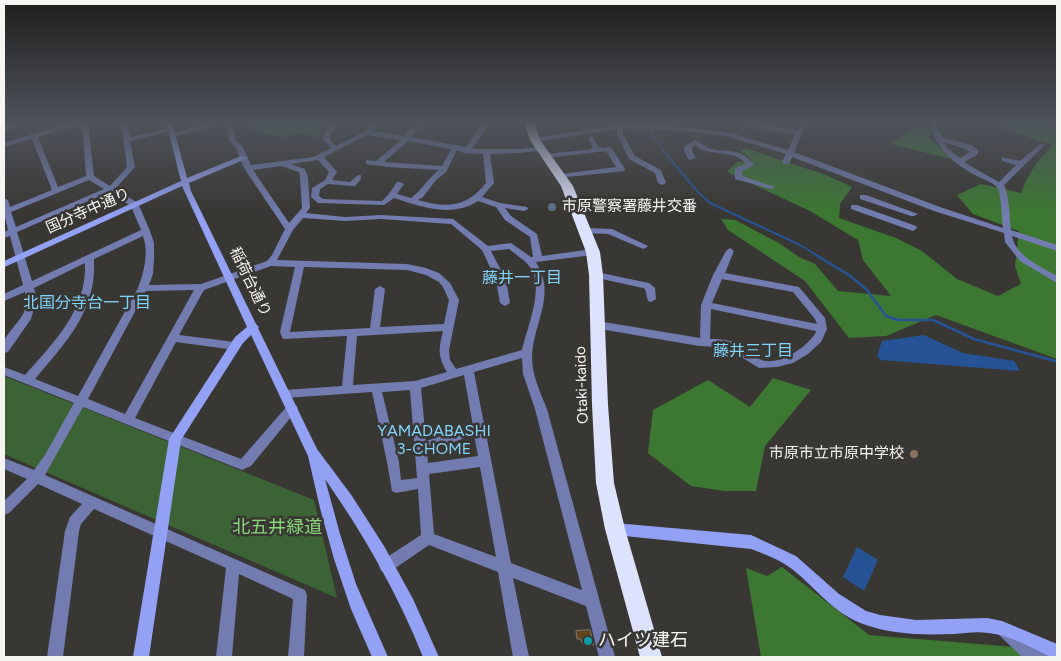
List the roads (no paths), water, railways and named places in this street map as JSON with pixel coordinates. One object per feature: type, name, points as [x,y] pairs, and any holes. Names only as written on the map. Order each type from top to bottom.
[{"type":"highway","name":"Otaki-kaido","points":[[545,153],[561,176],[572,197],[593,252],[596,275],[603,465],[608,503],[651,657]]},
{"type":"street","points":[[41,153],[56,191]]},
{"type":"street","points":[[88,153],[90,177]]},
{"type":"street","points":[[4,235],[111,189],[132,167],[130,153]]},
{"type":"street","name":"稲荷台通り","points":[[176,153],[184,182],[313,453],[328,518],[344,568],[379,657]]},
{"type":"street","points":[[242,153],[248,168],[289,229]]},
{"type":"street","points":[[300,170],[329,153]]},
{"type":"street","points":[[386,153],[373,163],[422,164],[444,168]]},
{"type":"street","points":[[412,201],[420,196],[433,178],[444,168],[452,153]]},
{"type":"street","points":[[392,195],[412,201],[453,208],[470,202],[477,198],[490,183],[486,153]]},
{"type":"street","points":[[561,176],[621,169],[611,153]]},
{"type":"street","points":[[630,153],[632,157],[658,172],[662,183]]},
{"type":"street","points":[[689,153],[692,158]]},
{"type":"street","points":[[736,153],[744,157],[750,165],[738,170],[738,177],[771,187]]},
{"type":"street","points":[[786,162],[789,153],[909,199],[1057,248]]},
{"type":"street","points":[[948,153],[959,162],[1000,185],[1004,193],[1004,208],[1007,220],[1006,232],[1016,254],[1057,280]]},
{"type":"street","points":[[959,162],[974,153]]},
{"type":"street","points":[[1000,185],[1033,153]]},
{"type":"street","name":"国分寺中通り","points":[[4,264],[184,182],[244,158]]},
{"type":"street","points":[[1005,158],[1020,164]]},
{"type":"street","points":[[248,168],[321,159]]},
{"type":"street","points":[[321,159],[333,172],[326,182],[316,188],[315,197],[321,201],[379,203],[386,201],[400,184]]},
{"type":"street","points":[[270,263],[276,256],[289,229],[306,208],[304,177],[300,170],[282,163]]},
{"type":"street","points":[[4,510],[36,478],[49,459],[143,288],[148,274],[150,243],[135,205],[90,177]]},
{"type":"street","points":[[6,212],[90,177]]},
{"type":"street","points":[[326,182],[352,184],[358,177]]},
{"type":"street","points":[[846,212],[854,207],[863,197],[887,191]]},
{"type":"street","points":[[863,197],[914,214]]},
{"type":"street","points":[[477,198],[499,205],[524,209]]},
{"type":"street","points":[[897,222],[909,199]]},
{"type":"street","points":[[4,200],[32,299],[26,319],[4,349]]},
{"type":"street","points":[[499,205],[508,218],[534,236],[534,260],[539,274],[539,308],[527,354],[530,380],[541,409],[607,657]]},
{"type":"street","points":[[854,207],[913,228]]},
{"type":"street","points":[[450,220],[453,208]]},
{"type":"street","points":[[302,215],[345,219],[381,217],[414,220],[450,220],[486,249],[501,280],[505,302]]},
{"type":"street","points":[[4,298],[146,231]]},
{"type":"street","points":[[586,231],[609,231],[644,246]]},
{"type":"street","points":[[486,249],[511,246],[534,260],[593,252]]},
{"type":"street","points":[[705,342],[706,306],[730,251]]},
{"type":"street","points":[[27,380],[68,332],[82,310],[89,290],[92,272],[89,257]]},
{"type":"street","points":[[143,288],[200,288],[270,263],[407,267],[425,270],[438,276],[447,284],[454,300],[444,350],[446,360],[453,373]]},
{"type":"street","points":[[300,264],[284,332],[287,336],[449,327]]},
{"type":"street","points":[[596,275],[646,285],[650,288],[651,299]]},
{"type":"street","points":[[598,325],[705,342],[726,342],[759,364],[781,363],[793,358],[819,338],[823,323],[796,289],[718,275]]},
{"type":"street","points":[[128,420],[200,288]]},
{"type":"street","points":[[375,331],[380,289]]},
{"type":"street","points":[[706,306],[822,328]]},
{"type":"street","points":[[141,657],[175,438],[239,340],[254,327]]},
{"type":"street","points":[[347,390],[352,332]]},
{"type":"street","points":[[174,338],[235,346]]},
{"type":"street","points":[[285,394],[414,385],[527,354]]},
{"type":"street","points":[[4,370],[80,402],[242,465],[247,462],[292,408]]},
{"type":"street","points":[[468,370],[520,657]]},
{"type":"street","points":[[414,385],[428,538]]},
{"type":"street","points":[[376,388],[393,462],[396,487],[423,483]]},
{"type":"street","points":[[420,448],[478,429]]},
{"type":"street","name":"稲荷台通り","points":[[313,453],[342,490],[386,566],[420,630],[431,657]]},
{"type":"street","points":[[422,469],[484,461]]},
{"type":"street","points":[[4,463],[300,595],[296,657]]},
{"type":"street","points":[[55,657],[74,521],[92,502]]},
{"type":"street","points":[[615,529],[751,542],[769,548],[795,564],[823,590],[849,610],[862,617],[888,626],[987,625],[1002,628],[1057,652]]},
{"type":"street","points":[[428,538],[591,601]]},
{"type":"street","points":[[386,566],[428,538]]},
{"type":"street","points":[[224,657],[233,564]]},
{"type":"street","points":[[1002,628],[1027,652],[1042,657]]},
{"type":"water","points":[[924,335],[963,353],[1014,361],[1020,371],[881,360],[877,356],[882,341]]},
{"type":"water","points":[[857,547],[878,560],[864,591],[843,577]]},
{"type":"waterway","points":[[665,153],[697,191],[710,203],[800,245],[818,256]]},
{"type":"waterway","points":[[816,255],[849,275],[867,290],[886,316],[898,320],[933,320],[974,339],[1055,361]]},
{"type":"place","name":"市原警察署藤井交番","points":[[552,207]]},
{"type":"place","name":"市原市立市原中学校","points":[[914,454]]},
{"type":"place","name":"ハイツ建石","points":[[588,641]]},
{"type":"district","name":"藤井一丁目","points":[[522,278]]},
{"type":"district","name":"北国分寺台一丁目","points":[[87,303]]},
{"type":"district","name":"藤井三丁目","points":[[753,351]]},
{"type":"district","name":"YAMADABASHI 3-CHOME","points":[[434,440]]},
{"type":"park label","name":"北五井緑道","points":[[277,528]]}]
